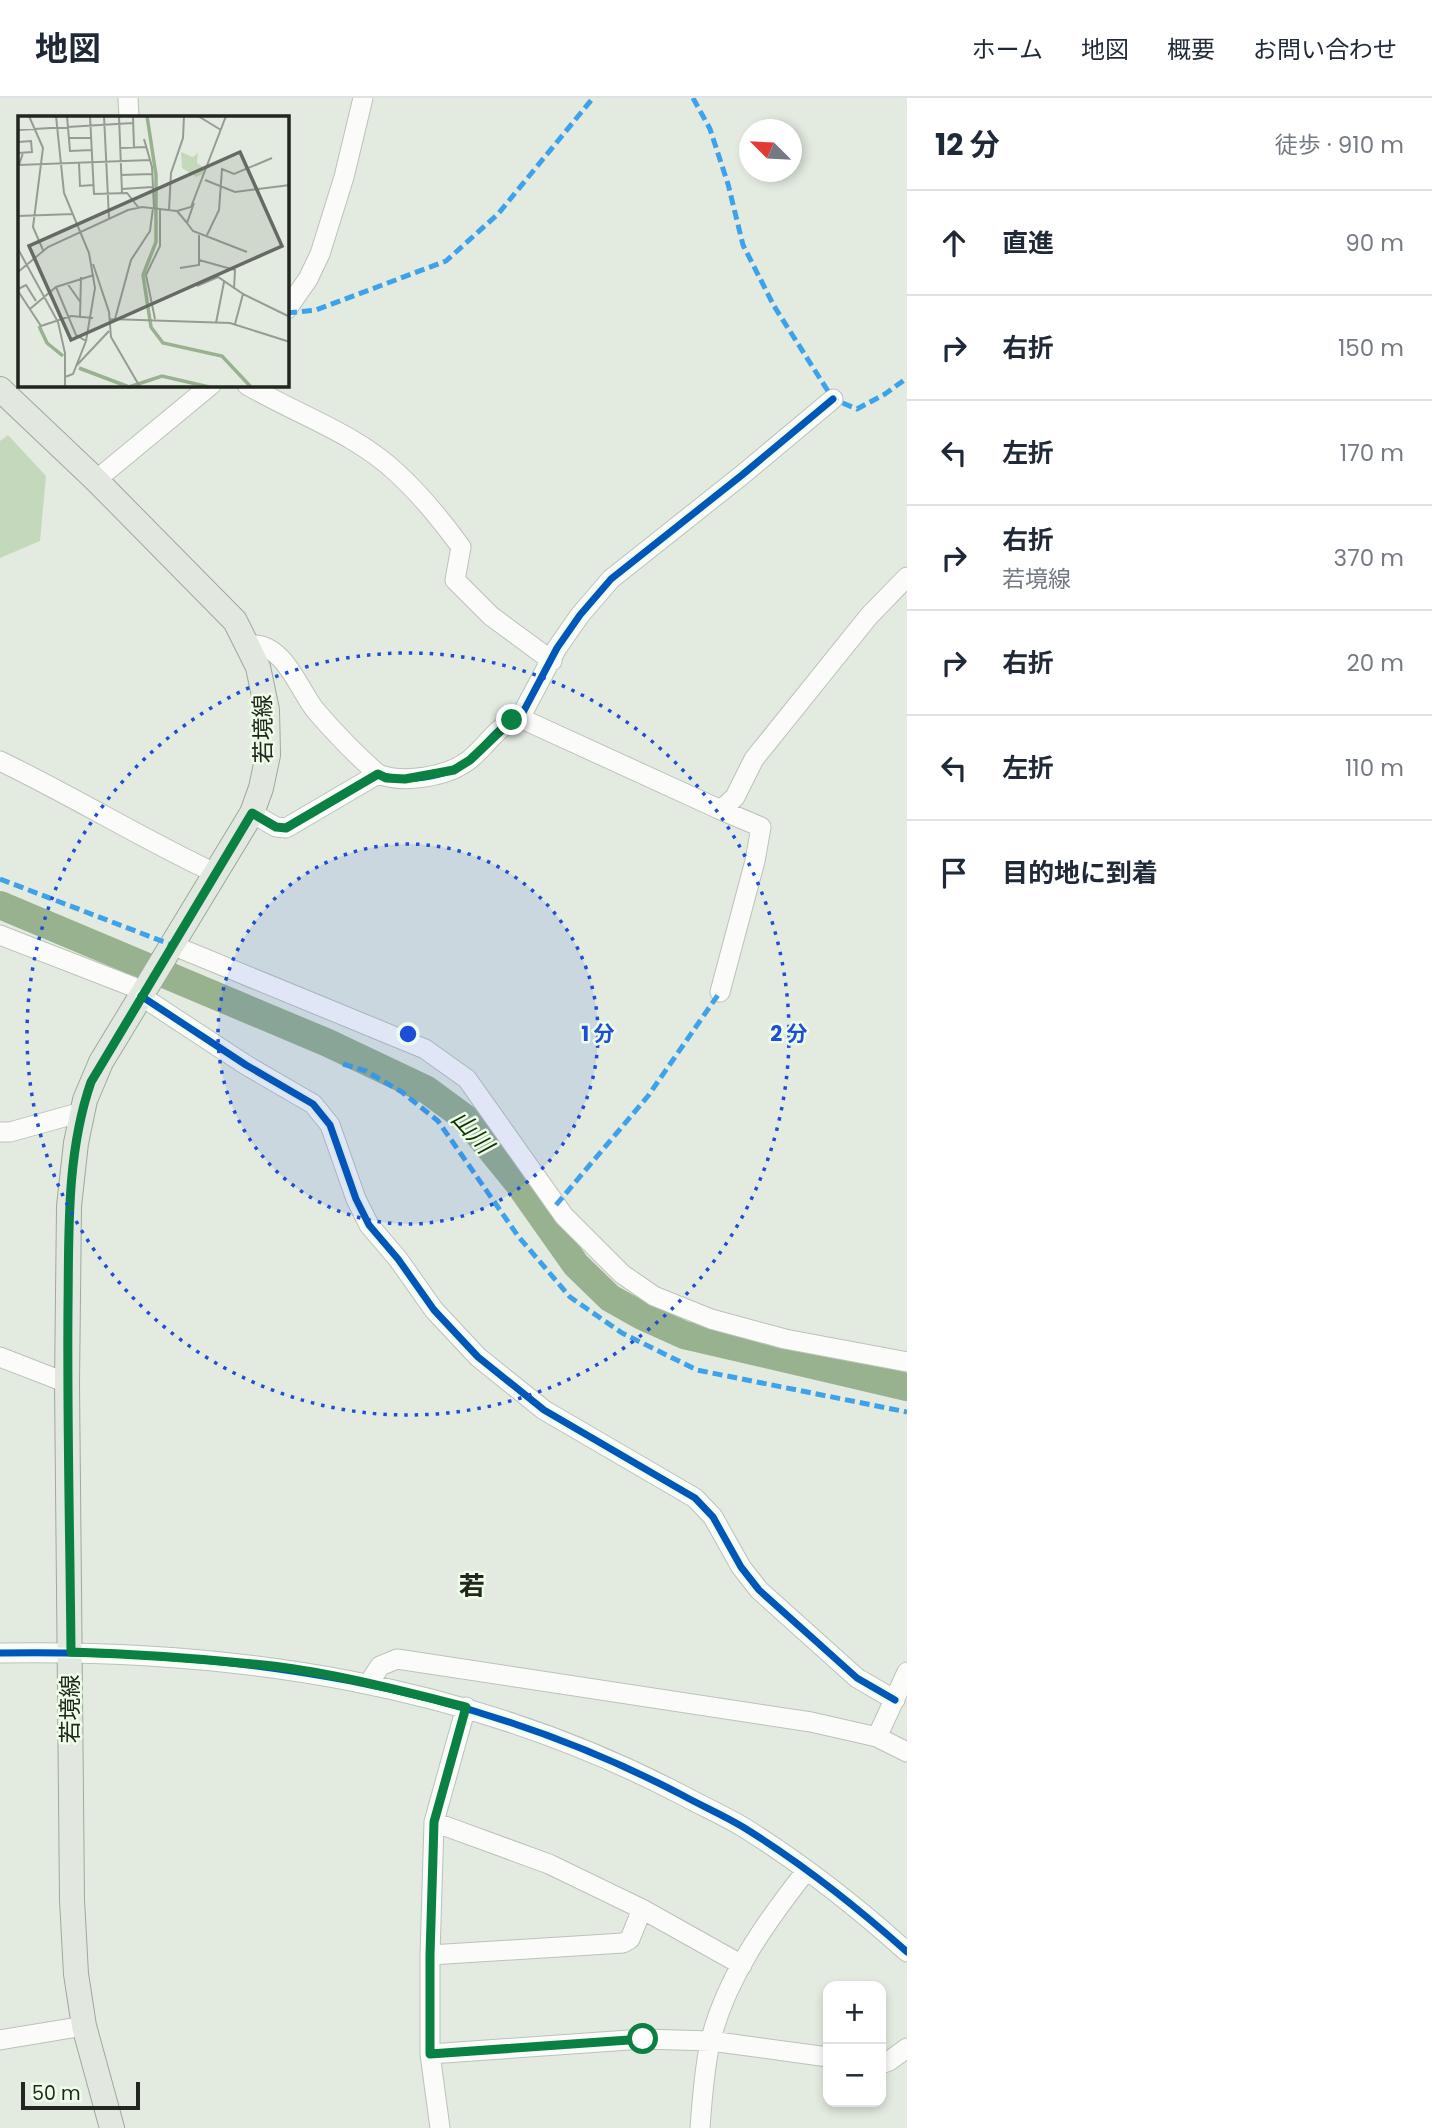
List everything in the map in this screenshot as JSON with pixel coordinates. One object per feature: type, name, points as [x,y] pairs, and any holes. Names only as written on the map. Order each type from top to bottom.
[{"type":"main road","name":"若境線","points":[[0,389],[96,480],[235,621],[248,645],[265,691],[268,732],[268,755],[252,813],[101,1062],[91,1082],[76,1143],[69,1206],[67,1383],[72,1900],[76,1974],[84,2026],[112,2128]]},
{"type":"street","points":[[128,98],[129,116]]},
{"type":"street","points":[[289,306],[308,279],[320,254],[344,177],[363,98]]},
{"type":"street","points":[[96,480],[209,387]]},
{"type":"street","points":[[251,387],[365,449],[397,472],[447,527],[461,547],[456,580],[491,616],[552,660]]},
{"type":"street","points":[[520,718],[557,648],[580,615],[611,579],[833,399]]},
{"type":"street","points":[[721,810],[735,797],[754,759],[869,616],[907,577]]},
{"type":"street","points":[[248,645],[266,648],[294,675],[314,709],[378,774],[386,778],[405,779],[454,770],[470,760],[501,728],[520,718],[761,827],[755,861],[720,992]]},
{"type":"street","points":[[0,761],[52,786],[170,852],[215,873]]},
{"type":"street","points":[[252,813],[276,827],[286,828],[378,774]]},
{"type":"street","points":[[0,935],[145,989],[246,1065],[313,1104],[330,1125],[356,1199],[369,1225],[398,1259],[434,1310],[478,1357],[544,1410],[695,1498],[713,1517],[741,1567],[759,1590],[856,1678],[895,1700]]},
{"type":"street","points":[[169,950],[425,1049],[467,1079],[564,1216],[622,1274],[654,1296],[711,1319],[785,1339],[907,1362]]},
{"type":"street","points":[[0,1132],[10,1132],[82,1112]]},
{"type":"street","points":[[0,1357],[67,1383]]},
{"type":"street","points":[[0,1653],[124,1654],[275,1667],[369,1683],[466,1707],[576,1745],[644,1775],[743,1827],[858,1908],[907,1952]]},
{"type":"street","points":[[369,1683],[380,1666],[397,1659],[811,1722],[877,1737],[907,1752]]},
{"type":"street","points":[[877,1737],[907,1672]]},
{"type":"street","points":[[440,2128],[430,2054],[434,1822],[466,1707]]},
{"type":"street","points":[[434,1822],[549,1864],[642,1909],[742,1965]]},
{"type":"street","points":[[700,2128],[711,2041],[726,1997],[766,1923],[806,1871]]},
{"type":"street","points":[[430,1955],[624,1942],[630,1938],[642,1909]]},
{"type":"street","points":[[0,2040],[84,2026]]},
{"type":"street","points":[[430,2054],[643,2039],[711,2041],[823,2056]]},
{"type":"street","points":[[886,2062],[907,2048]]},
{"type":"green space","points":[[8,435],[46,476],[40,541],[0,558],[0,441]]},
{"type":"waterway","name":"山川","points":[[0,905],[328,1043],[427,1090],[465,1118],[518,1183],[576,1265],[610,1298],[642,1316],[684,1335],[907,1387]]},
{"type":"marked path","points":[[289,313],[316,310],[446,261],[498,214],[593,98]]},
{"type":"marked path","points":[[693,98],[710,129],[728,184],[743,245],[774,306],[833,399],[857,409],[907,378]]},
{"type":"marked path","points":[[0,879],[172,945]]},
{"type":"marked path","points":[[556,1205],[648,1096],[720,992]]},
{"type":"marked path","points":[[343,1064],[366,1071],[402,1092],[438,1121],[518,1236],[570,1297],[622,1333],[697,1370],[907,1412]]},
{"type":"cycle path","points":[[378,774],[412,778],[449,771],[469,760],[505,725],[520,718],[557,648],[580,615],[611,579],[833,399]]},
{"type":"cycle path","points":[[141,996],[246,1065],[313,1104],[330,1125],[356,1199],[369,1225],[398,1259],[434,1310],[478,1357],[544,1410],[695,1498],[713,1517],[741,1567],[759,1590],[857,1678],[895,1700]]},
{"type":"cycle path","points":[[0,1653],[89,1653],[264,1667],[350,1681],[436,1700],[519,1725],[602,1757],[743,1827],[828,1886],[907,1952]]},
{"type":"district","name":"若","points":[[472,1586]]},
{"type":"route","points":[[512,720],[470,760],[454,770],[405,779],[386,778],[378,774],[286,828],[276,827],[252,813],[91,1082],[76,1143],[69,1206],[67,1383],[71,1652],[275,1667],[369,1683],[466,1707],[434,1822],[430,2054],[643,2039]]}]
